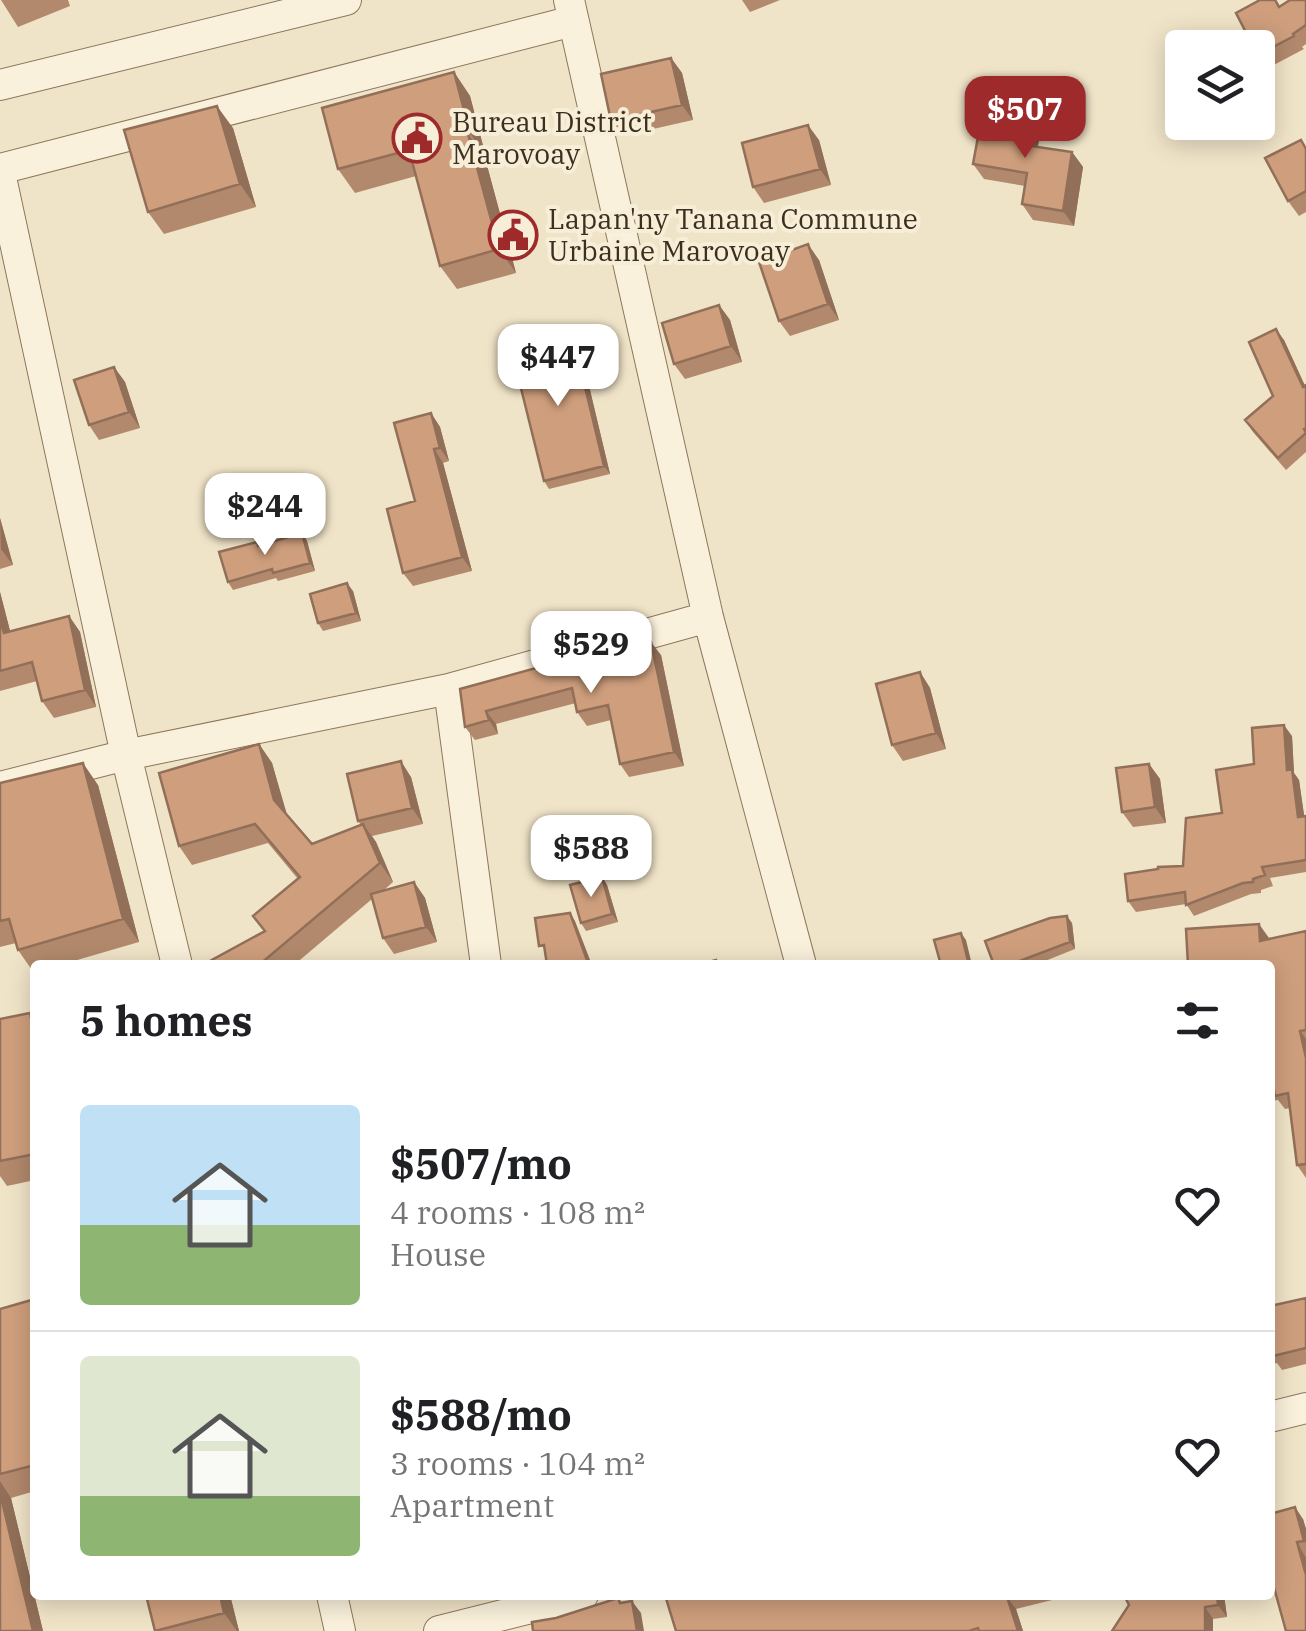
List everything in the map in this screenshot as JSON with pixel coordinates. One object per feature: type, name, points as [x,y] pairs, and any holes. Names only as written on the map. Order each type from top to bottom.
[{"type":"street","points":[[0,85],[346,0]]},
{"type":"street","points":[[176,960],[126,755],[0,171],[571,11],[708,617],[800,960]]},
{"type":"street","points":[[0,787],[126,755],[449,690],[708,617]]},
{"type":"street","points":[[449,690],[485,960]]},
{"type":"street","points":[[1275,1416],[1306,1408]]},
{"type":"street","points":[[333,1600],[340,1631]]},
{"type":"street","points":[[439,1631],[564,1600]]},
{"type":"building","points":[[1260,0],[1275,0],[1279,7],[1290,0],[1306,0],[1306,25],[1275,46],[1275,30],[1245,30],[1236,13]]},
{"type":"building","points":[[671,58],[682,105],[611,121],[601,74]]},
{"type":"building","points":[[454,72],[499,249],[440,266],[409,150],[338,169],[322,108]]},
{"type":"building","points":[[217,106],[240,184],[148,212],[124,130]]},
{"type":"building","points":[[982,115],[1028,124],[1024,145],[1072,152],[1063,211],[1022,204],[1027,173],[973,164]]},
{"type":"building","points":[[808,125],[820,169],[753,187],[742,143]]},
{"type":"building","points":[[1301,140],[1306,149],[1306,191],[1288,201],[1265,158]]},
{"type":"building","points":[[808,244],[828,304],[779,321],[759,262]]},
{"type":"building","points":[[719,305],[731,346],[674,364],[662,323]]},
{"type":"building","points":[[1276,329],[1303,387],[1306,385],[1306,433],[1278,458],[1245,420],[1273,396],[1249,342]]},
{"type":"building","points":[[573,337],[604,466],[544,481],[512,352]]},
{"type":"building","points":[[114,367],[129,412],[89,425],[74,380]]},
{"type":"building","points":[[431,413],[440,448],[434,449],[462,557],[403,573],[387,509],[415,501],[394,423]]},
{"type":"building","points":[[302,533],[310,563],[228,582],[219,552]]},
{"type":"building","points":[[347,583],[356,613],[318,623],[310,594]]},
{"type":"building","points":[[69,616],[85,690],[42,701],[32,662],[0,671],[0,620],[4,633]]},
{"type":"building","points":[[651,642],[674,752],[620,764],[608,705],[577,712],[572,688],[486,711],[489,720],[465,727],[460,689],[565,660]]},
{"type":"building","points":[[920,672],[936,733],[892,745],[876,684]]},
{"type":"building","points":[[1284,725],[1287,770],[1292,769],[1298,817],[1306,816],[1306,860],[1262,867],[1265,875],[1253,882],[1186,905],[1185,892],[1128,901],[1125,874],[1183,866],[1186,818],[1222,813],[1216,770],[1254,764],[1252,728]]},
{"type":"building","points":[[259,744],[274,800],[312,844],[363,824],[380,863],[265,960],[212,960],[265,931],[253,916],[300,877],[255,824],[179,846],[159,773]]},
{"type":"building","points":[[401,761],[412,808],[358,821],[347,774]]},
{"type":"building","points":[[83,763],[123,919],[18,950],[9,919],[0,921],[0,783]]},
{"type":"building","points":[[1149,764],[1155,807],[1122,812],[1116,768]]},
{"type":"building","points":[[602,877],[612,914],[581,923],[570,885]]},
{"type":"building","points":[[414,882],[426,927],[383,938],[371,894]]},
{"type":"building","points":[[570,913],[587,960],[546,960],[544,945],[539,946],[535,918]]},
{"type":"building","points":[[1067,916],[1070,942],[1022,960],[992,960],[985,941],[1050,918]]},
{"type":"building","points":[[1259,924],[1260,941],[1306,931],[1306,1030],[1300,1031],[1306,1058],[1306,1164],[1297,1165],[1288,1093],[1275,1096],[1275,960],[1188,960],[1186,929]]},
{"type":"building","points":[[961,933],[968,960],[940,960],[934,940]]},
{"type":"building","points":[[30,1013],[30,1155],[0,1161],[0,1019]]},
{"type":"building","points":[[1306,1298],[1306,1348],[1275,1356],[1275,1305]]},
{"type":"building","points":[[30,1300],[30,1466],[0,1474],[0,1309]]},
{"type":"building","points":[[0,1493],[33,1631],[0,1631]]},
{"type":"building","points":[[1295,1507],[1304,1541],[1297,1542],[1306,1575],[1306,1631],[1286,1631],[1275,1591],[1275,1513]]},
{"type":"building","points":[[147,1600],[221,1600],[224,1613],[155,1631]]},
{"type":"building","points":[[612,1600],[632,1601],[637,1631],[533,1631],[532,1622]]},
{"type":"building","points":[[667,1600],[1008,1600],[1018,1631],[978,1628],[676,1631]]},
{"type":"building","points":[[1126,1600],[1218,1600],[1218,1605],[1205,1607],[1205,1631],[1112,1631],[1129,1605]]},
{"type":"place","name":"Bureau District Marovoay","points":[[417,138]]},
{"type":"place","name":"Lapan'ny Tanana Commune Urbaine Marovoay","points":[[513,235]]}]
